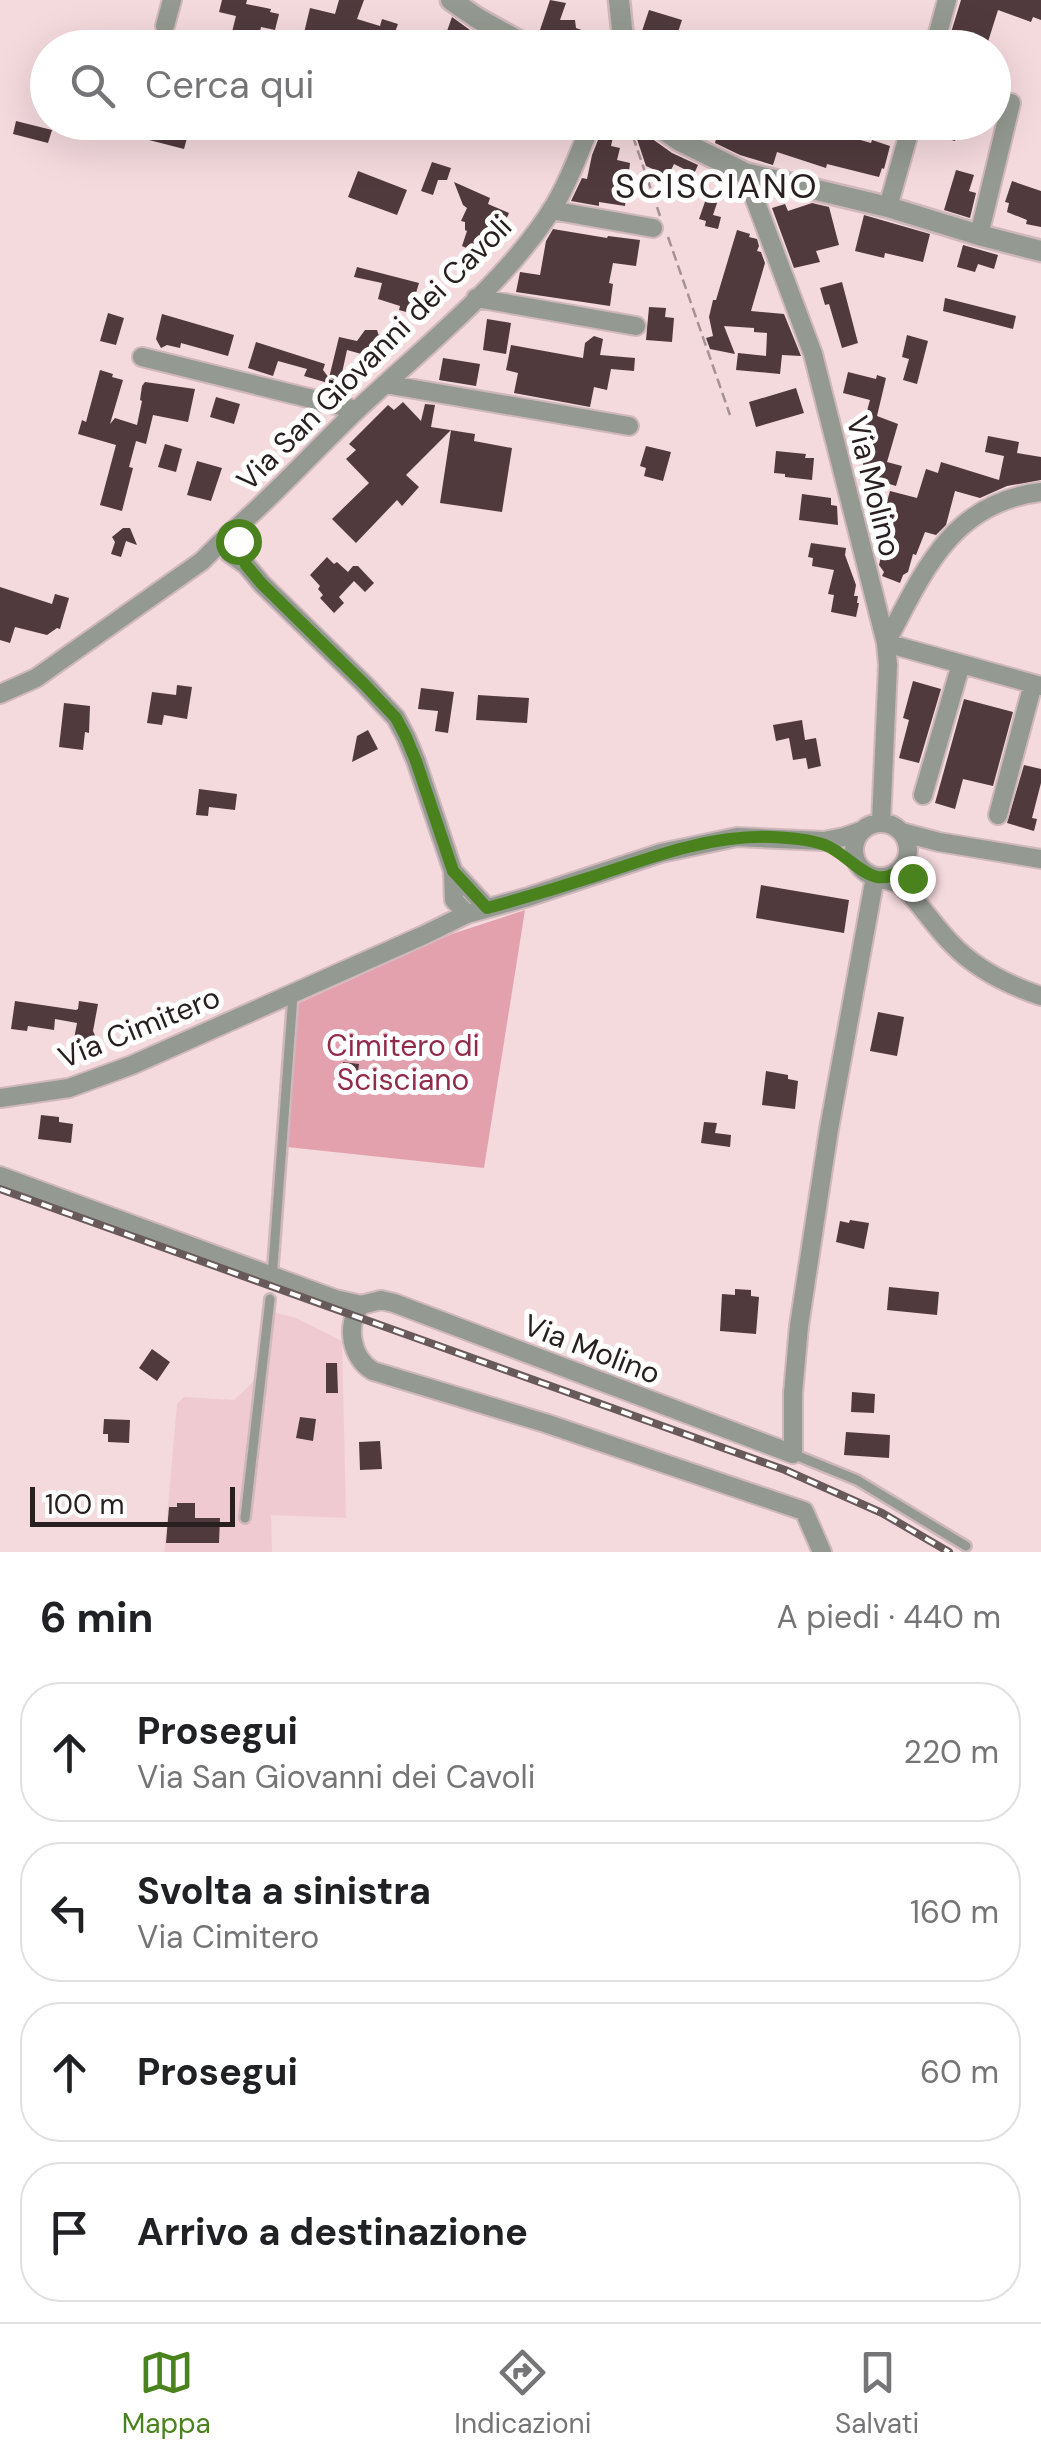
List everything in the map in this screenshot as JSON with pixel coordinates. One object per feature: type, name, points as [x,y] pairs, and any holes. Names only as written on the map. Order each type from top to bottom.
[{"type":"street","points":[[166,26],[172,0]]},
{"type":"street","points":[[451,0],[499,30]]},
{"type":"street","points":[[619,0],[622,30]]},
{"type":"street","points":[[939,30],[947,0]]},
{"type":"street","name":"Via San Giovanni dei Cavoli","points":[[0,694],[36,678],[202,561],[233,548],[251,516],[514,258],[551,210],[584,140]]},
{"type":"street","points":[[677,140],[744,174],[1041,250]]},
{"type":"street","points":[[888,208],[907,140]]},
{"type":"street","points":[[979,235],[1002,140]]},
{"type":"street","name":"Via Molino","points":[[744,174],[813,354],[886,643],[880,823]]},
{"type":"street","points":[[551,210],[661,229]]},
{"type":"street","points":[[476,298],[636,326]]},
{"type":"street","points":[[142,356],[357,410]]},
{"type":"street","points":[[386,384],[629,426]]},
{"type":"street","points":[[998,814],[1037,685],[886,643],[918,582],[948,538],[985,508],[1041,492]]},
{"type":"street","points":[[233,548],[262,584],[396,718],[416,761],[453,880],[454,900],[467,914]]},
{"type":"street","points":[[923,795],[960,664]]},
{"type":"street","points":[[812,841],[836,840],[880,823],[939,842],[1041,860]]},
{"type":"street","points":[[857,864],[853,846],[861,830]]},
{"type":"street","points":[[902,832],[908,849],[904,866],[932,922]]},
{"type":"street","name":"Via Cimitero","points":[[0,1098],[70,1088],[132,1065],[467,914],[698,845],[738,837],[812,841]]},
{"type":"street","points":[[812,841],[832,848],[863,872],[898,883],[951,944],[974,963],[997,978],[1041,996]]},
{"type":"street","points":[[877,878],[897,872],[921,850],[939,842]]},
{"type":"street","points":[[794,1454],[793,1393],[799,1326],[829,1129],[877,878]]},
{"type":"street","points":[[453,880],[487,908]]},
{"type":"street","points":[[430,933],[444,912],[453,880]]},
{"type":"street","name":"Via Molino","points":[[0,1176],[334,1299],[361,1305],[381,1300],[394,1303],[794,1454]]},
{"type":"street","points":[[361,1305],[353,1317],[352,1338],[362,1362],[373,1371],[545,1422],[804,1511],[822,1552]]},
{"type":"lane","points":[[272,1279],[294,992]]},
{"type":"lane","points":[[246,1518],[270,1299]]},
{"type":"lane","points":[[794,1454],[857,1480],[966,1546]]},
{"type":"path","points":[[634,140],[661,229],[730,415]]},
{"type":"shaded area","points":[[265,1310],[296,1318],[342,1341],[346,1518],[271,1515],[272,1552],[164,1552],[177,1404],[184,1397],[234,1400],[253,1382]]},
{"type":"green space","name":"Cimitero di Scisciano","points":[[525,910],[484,1168],[287,1147],[299,1003],[452,934]]},
{"type":"building","points":[[222,0],[247,0],[246,4],[279,14],[275,30],[232,30],[236,16],[219,12]]},
{"type":"building","points":[[339,0],[364,0],[357,19],[380,26],[382,19],[398,24],[396,30],[305,30],[310,8],[335,14]]},
{"type":"building","points":[[550,0],[566,3],[560,20],[575,20],[576,28],[582,30],[540,30]]},
{"type":"building","points":[[961,0],[1041,0],[1041,20],[1033,17],[1031,22],[998,10],[992,30],[952,30]]},
{"type":"building","points":[[649,10],[682,20],[679,30],[642,30]]},
{"type":"building","points":[[452,17],[470,30],[447,30]]},
{"type":"building","points":[[16,121],[30,124],[30,138],[13,134]]},
{"type":"building","points":[[149,140],[186,140],[184,149]]},
{"type":"building","points":[[598,140],[612,140],[611,146],[620,148],[617,160],[630,163],[625,206],[571,201],[582,178],[587,179]]},
{"type":"building","points":[[637,140],[654,140],[698,165],[694,174],[674,164],[668,176],[646,166]]},
{"type":"building","points":[[872,140],[890,146],[879,177],[827,164],[826,168],[777,152],[773,165],[715,143]]},
{"type":"building","points":[[432,162],[451,168],[447,180],[438,180],[433,195],[421,191]]},
{"type":"building","points":[[956,170],[974,175],[969,191],[976,193],[970,218],[944,210]]},
{"type":"building","points":[[358,171],[407,190],[397,215],[348,197]]},
{"type":"building","points":[[1012,181],[1041,191],[1041,227],[1026,224],[1027,220],[1007,212],[1009,203],[1005,202]]},
{"type":"building","points":[[454,182],[490,198],[488,204],[509,213],[493,249],[486,246],[482,255],[462,246],[467,231],[461,221],[467,208]]},
{"type":"building","points":[[708,193],[719,197],[713,215],[721,217],[718,229],[705,226],[706,221],[699,219]]},
{"type":"building","points":[[812,203],[829,207],[839,245],[816,251],[820,262],[794,268],[772,208],[785,204],[788,211]]},
{"type":"building","points":[[864,215],[930,234],[923,262],[855,251]]},
{"type":"building","points":[[553,229],[640,240],[636,266],[613,263],[610,306],[516,292],[520,272],[540,275],[546,241]]},
{"type":"building","points":[[737,230],[757,239],[757,251],[765,263],[751,311],[784,314],[801,356],[782,355],[780,374],[736,370],[738,353],[766,356],[767,333],[724,326],[735,354],[710,349],[706,338],[713,336],[709,317]]},
{"type":"building","points":[[963,245],[998,255],[994,269],[978,264],[975,272],[957,267]]},
{"type":"building","points":[[357,267],[419,283],[410,313],[378,299],[382,283],[354,277]]},
{"type":"building","points":[[842,282],[858,343],[842,348],[820,288]]},
{"type":"building","points":[[945,298],[1016,316],[1013,329],[943,311]]},
{"type":"building","points":[[649,307],[666,308],[665,317],[674,318],[672,342],[646,340]]},
{"type":"building","points":[[108,313],[124,318],[116,345],[100,341]]},
{"type":"building","points":[[162,314],[234,335],[228,356],[181,343],[180,348],[161,348],[156,339]]},
{"type":"building","points":[[487,319],[511,323],[506,354],[483,350]]},
{"type":"building","points":[[365,330],[377,330],[387,361],[347,350],[340,382],[329,378],[339,337],[357,341]]},
{"type":"building","points":[[907,335],[928,341],[917,384],[903,380],[909,359],[902,357]]},
{"type":"building","points":[[594,336],[603,339],[600,355],[635,358],[634,371],[611,369],[607,390],[594,387],[590,407],[514,393],[518,373],[506,370],[511,345],[583,358],[585,343]]},
{"type":"building","points":[[256,342],[325,364],[323,370],[335,385],[304,376],[307,369],[278,361],[273,376],[248,368]]},
{"type":"building","points":[[443,358],[480,364],[476,386],[439,380]]},
{"type":"building","points":[[100,370],[123,380],[110,424],[115,418],[137,425],[145,382],[195,389],[188,422],[153,415],[146,444],[136,441],[122,511],[100,505],[116,445],[78,434],[82,420],[86,422]]},
{"type":"building","points":[[848,372],[886,378],[877,416],[898,424],[887,462],[902,466],[896,486],[867,477],[863,464],[869,442],[859,439],[870,400],[843,393]]},
{"type":"building","points":[[796,388],[804,413],[756,427],[749,402]]},
{"type":"building","points":[[216,397],[240,404],[234,424],[210,417]]},
{"type":"building","points":[[403,402],[421,421],[425,404],[435,405],[431,427],[451,430],[406,475],[419,487],[402,506],[397,500],[356,543],[332,519],[369,483],[346,459],[356,450],[349,444],[388,405],[394,410]]},
{"type":"building","points":[[451,430],[475,434],[474,441],[512,448],[502,512],[440,503]]},
{"type":"building","points":[[988,436],[1019,442],[1017,453],[1041,457],[1041,480],[1007,486],[980,498],[955,491],[946,525],[936,535],[925,532],[900,583],[882,576],[880,547],[890,521],[882,520],[890,491],[917,498],[926,469],[938,473],[941,462],[999,480],[1004,456],[985,452]]},
{"type":"building","points":[[165,444],[182,449],[176,472],[158,467]]},
{"type":"building","points":[[646,446],[671,452],[663,481],[644,476],[646,468],[640,466]]},
{"type":"building","points":[[776,451],[814,458],[812,480],[774,473]]},
{"type":"building","points":[[197,461],[222,468],[211,501],[187,495]]},
{"type":"building","points":[[802,494],[831,498],[831,505],[837,506],[838,525],[799,520]]},
{"type":"building","points":[[123,528],[130,528],[137,545],[126,541],[121,557],[111,554],[115,542],[112,537]]},
{"type":"building","points":[[811,543],[846,548],[856,585],[854,596],[858,596],[856,617],[831,612],[834,595],[828,594],[834,570],[812,566],[813,558],[808,557]]},
{"type":"building","points":[[327,557],[348,572],[358,566],[374,583],[365,592],[354,581],[339,597],[344,603],[334,613],[320,598],[320,586],[310,575]]},
{"type":"building","points":[[0,587],[52,604],[55,594],[69,598],[60,629],[47,635],[15,627],[10,643],[0,640]]},
{"type":"building","points":[[913,681],[941,689],[919,763],[899,758],[909,720],[903,718]]},
{"type":"building","points":[[177,685],[192,687],[187,719],[164,715],[162,725],[147,723],[152,692],[176,695]]},
{"type":"building","points":[[421,688],[454,692],[448,733],[435,731],[438,711],[418,709]]},
{"type":"building","points":[[478,695],[529,698],[527,723],[476,720]]},
{"type":"building","points":[[964,699],[1013,712],[993,786],[963,779],[955,809],[935,803]]},
{"type":"building","points":[[64,703],[90,706],[89,733],[85,732],[83,750],[59,747]]},
{"type":"building","points":[[802,720],[805,740],[816,738],[821,766],[808,769],[806,758],[793,760],[789,738],[776,741],[773,725]]},
{"type":"building","points":[[368,730],[378,749],[352,762],[357,736]]},
{"type":"building","points":[[1024,765],[1041,769],[1032,818],[1037,819],[1034,831],[1007,823]]},
{"type":"building","points":[[199,789],[237,794],[235,810],[209,807],[208,816],[196,815]]},
{"type":"building","points":[[761,885],[849,900],[844,933],[756,918]]},
{"type":"building","points":[[15,1001],[76,1010],[79,1001],[98,1004],[93,1031],[98,1042],[80,1051],[74,1039],[77,1023],[55,1019],[54,1030],[28,1026],[27,1031],[11,1029]]},
{"type":"building","points":[[878,1012],[904,1017],[897,1056],[870,1051]]},
{"type":"building","points":[[343,1062],[359,1064],[356,1087],[341,1086]]},
{"type":"building","points":[[766,1071],[798,1081],[795,1109],[762,1105]]},
{"type":"building","points":[[41,1115],[73,1124],[71,1143],[38,1139]]},
{"type":"building","points":[[704,1122],[717,1123],[715,1133],[731,1135],[730,1147],[701,1143]]},
{"type":"building","points":[[840,1221],[869,1223],[864,1249],[836,1242]]},
{"type":"building","points":[[889,1287],[939,1292],[937,1315],[887,1310]]},
{"type":"building","points":[[735,1289],[751,1290],[751,1296],[759,1297],[756,1334],[720,1331],[722,1294],[735,1295]]},
{"type":"building","points":[[152,1349],[170,1362],[157,1381],[139,1368]]},
{"type":"building","points":[[326,1363],[337,1363],[338,1393],[326,1393]]},
{"type":"building","points":[[852,1392],[875,1394],[874,1413],[851,1412]]},
{"type":"building","points":[[300,1417],[316,1419],[313,1441],[296,1438]]},
{"type":"building","points":[[104,1419],[130,1420],[129,1443],[108,1442],[108,1434],[103,1434]]},
{"type":"building","points":[[846,1432],[890,1435],[889,1458],[844,1455]]},
{"type":"building","points":[[380,1441],[382,1469],[360,1470],[359,1442]]},
{"type":"building","points":[[177,1503],[195,1503],[195,1518],[220,1518],[219,1543],[166,1543],[169,1507],[177,1507]]},
{"type":"railway","points":[[0,1189],[785,1470],[882,1513],[949,1552]]},
{"type":"district","name":"SCISCIANO","points":[[717,186]]},
{"type":"route","points":[[238,541],[246,565],[262,584],[396,718],[416,761],[453,871],[487,908],[661,854],[738,837],[812,841],[843,854],[871,876],[889,877],[904,866],[912,878]]}]
